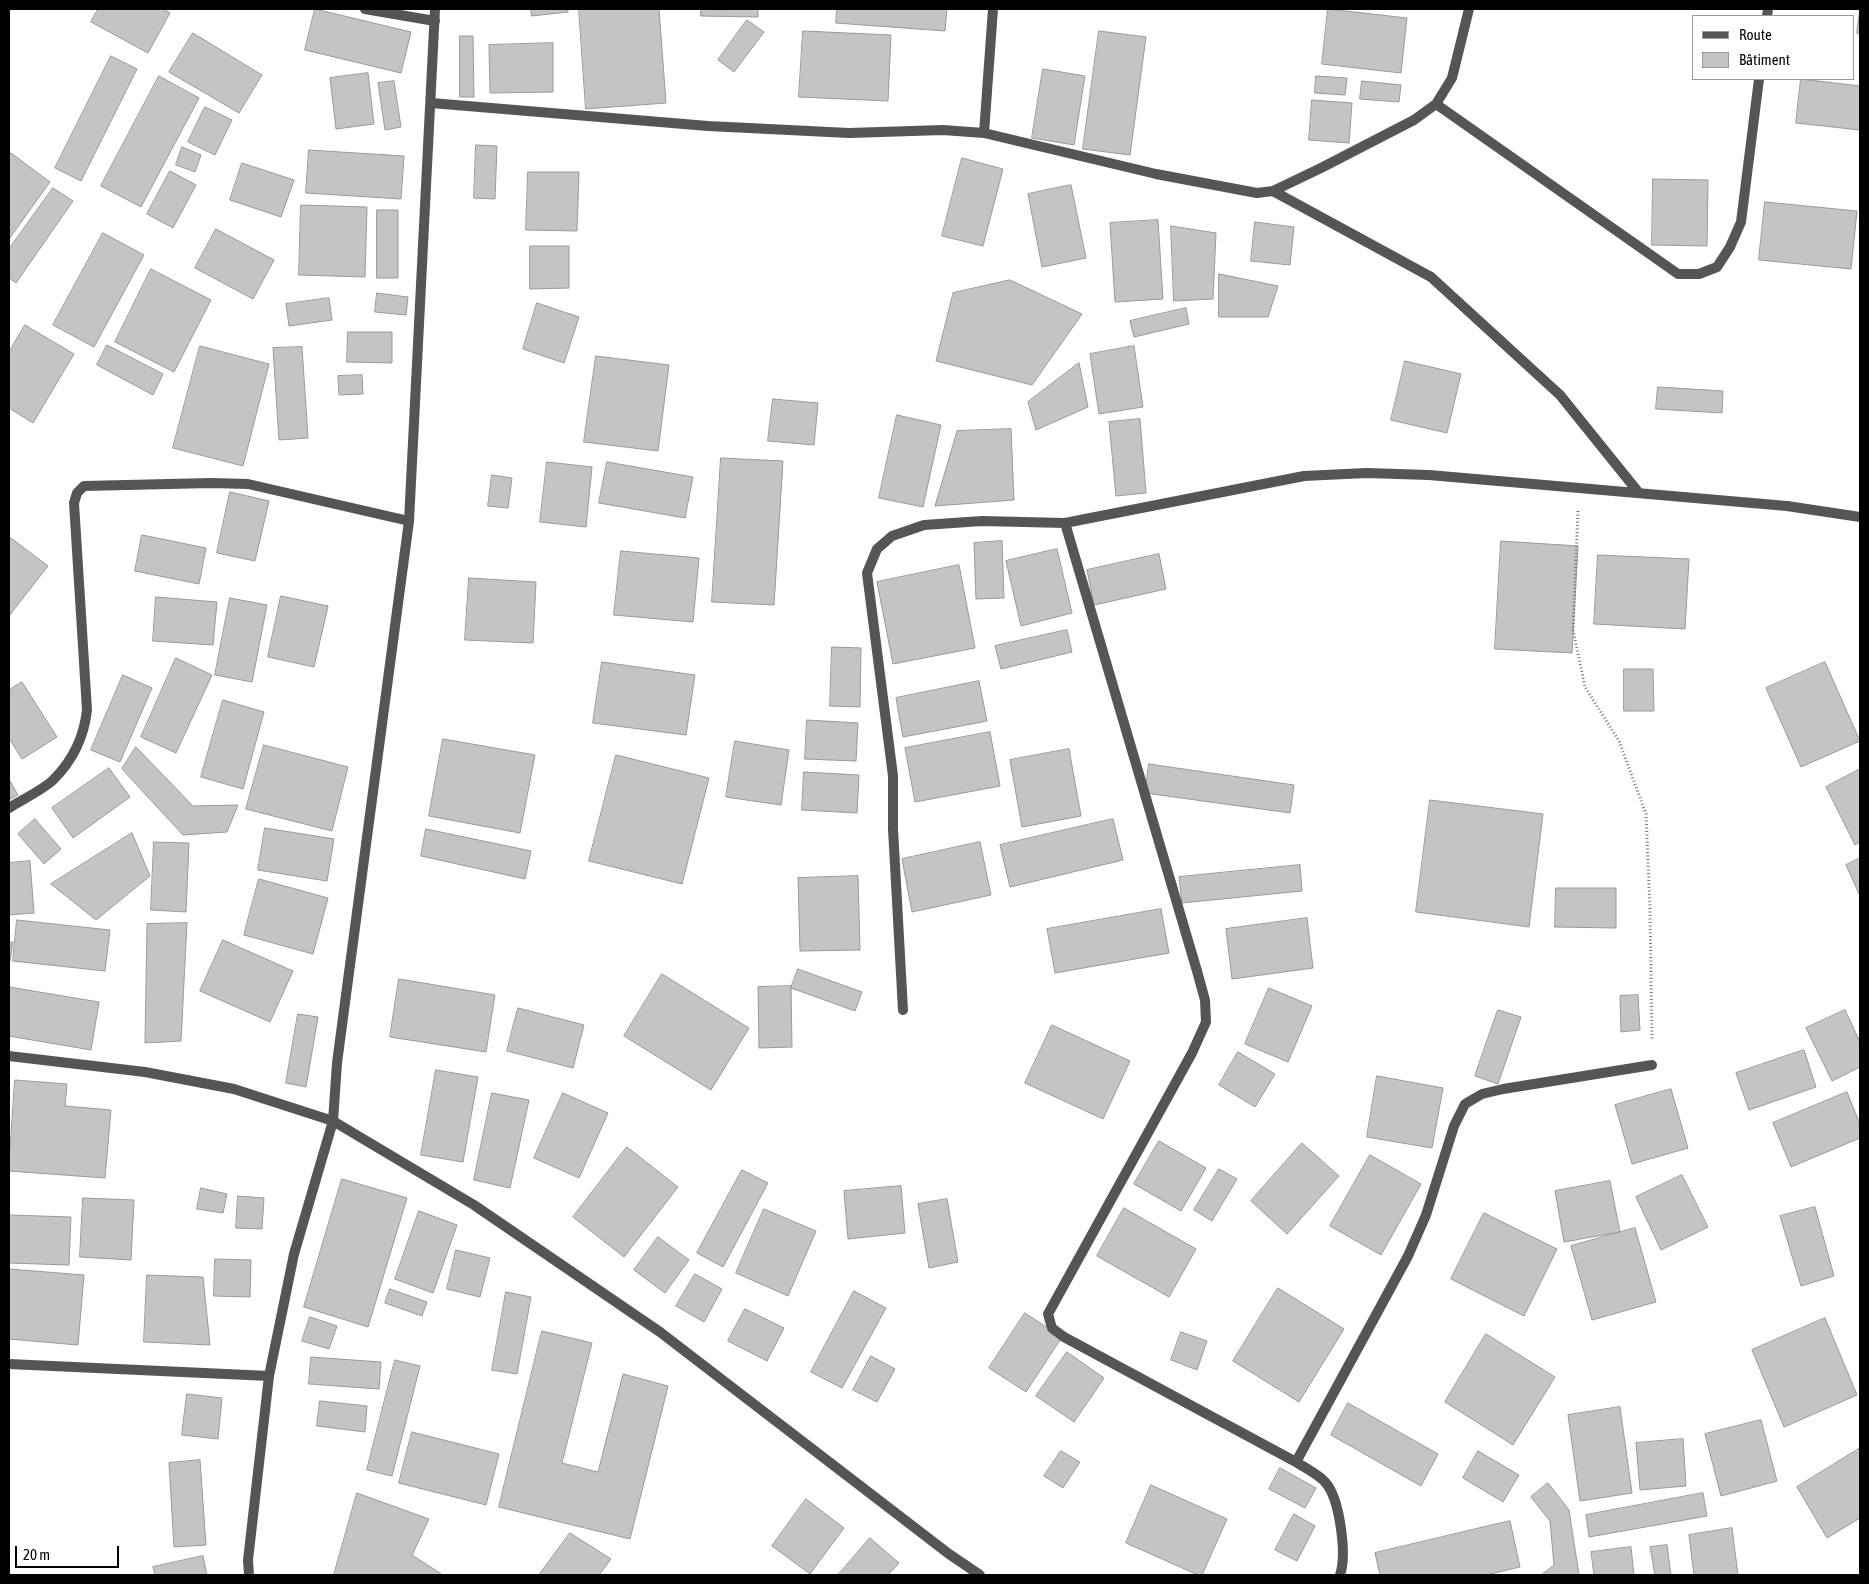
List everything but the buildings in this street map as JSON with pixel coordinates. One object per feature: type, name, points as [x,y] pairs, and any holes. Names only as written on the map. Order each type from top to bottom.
[{"type":"street","points":[[365,9],[435,21]]},
{"type":"street","points":[[249,1575],[248,1560],[269,1376],[294,1254],[333,1121],[337,1063],[409,521],[436,9]]},
{"type":"street","points":[[984,133],[993,9]]},
{"type":"street","points":[[431,103],[708,126],[849,133],[943,130],[984,133],[1156,174],[1257,193],[1273,191],[1414,120],[1436,104],[1452,78],[1469,9]]},
{"type":"street","points":[[1436,104],[1678,274],[1699,274],[1717,267],[1730,247],[1741,222],[1759,80]]},
{"type":"street","points":[[1273,191],[1431,277],[1560,395],[1639,492]]},
{"type":"street","points":[[903,1010],[893,829],[893,776],[867,573],[878,549],[892,536],[924,525],[982,520],[1065,523],[1304,476],[1366,473],[1429,475],[1639,492],[1787,506],[1860,517]]},
{"type":"street","points":[[9,808],[54,780],[76,750],[85,729],[87,710],[74,503],[77,493],[84,486],[248,484],[409,521]]},
{"type":"street","points":[[1065,523],[1197,971],[1204,1000],[1206,1022],[1192,1053],[1048,1314],[1052,1328],[1064,1337],[1296,1462],[1325,1482],[1337,1505],[1342,1539],[1340,1575]]},
{"type":"street","points":[[9,1056],[145,1072],[234,1089],[333,1121],[474,1205],[660,1332],[941,1548],[980,1575]]},
{"type":"street","points":[[1296,1462],[1408,1256],[1426,1215],[1454,1126],[1465,1104],[1482,1094],[1503,1089],[1652,1064]]},
{"type":"street","points":[[9,1364],[269,1376]]},
{"type":"path","points":[[1579,487],[1573,630],[1585,687],[1619,741],[1646,814],[1650,908],[1652,1064]]}]
